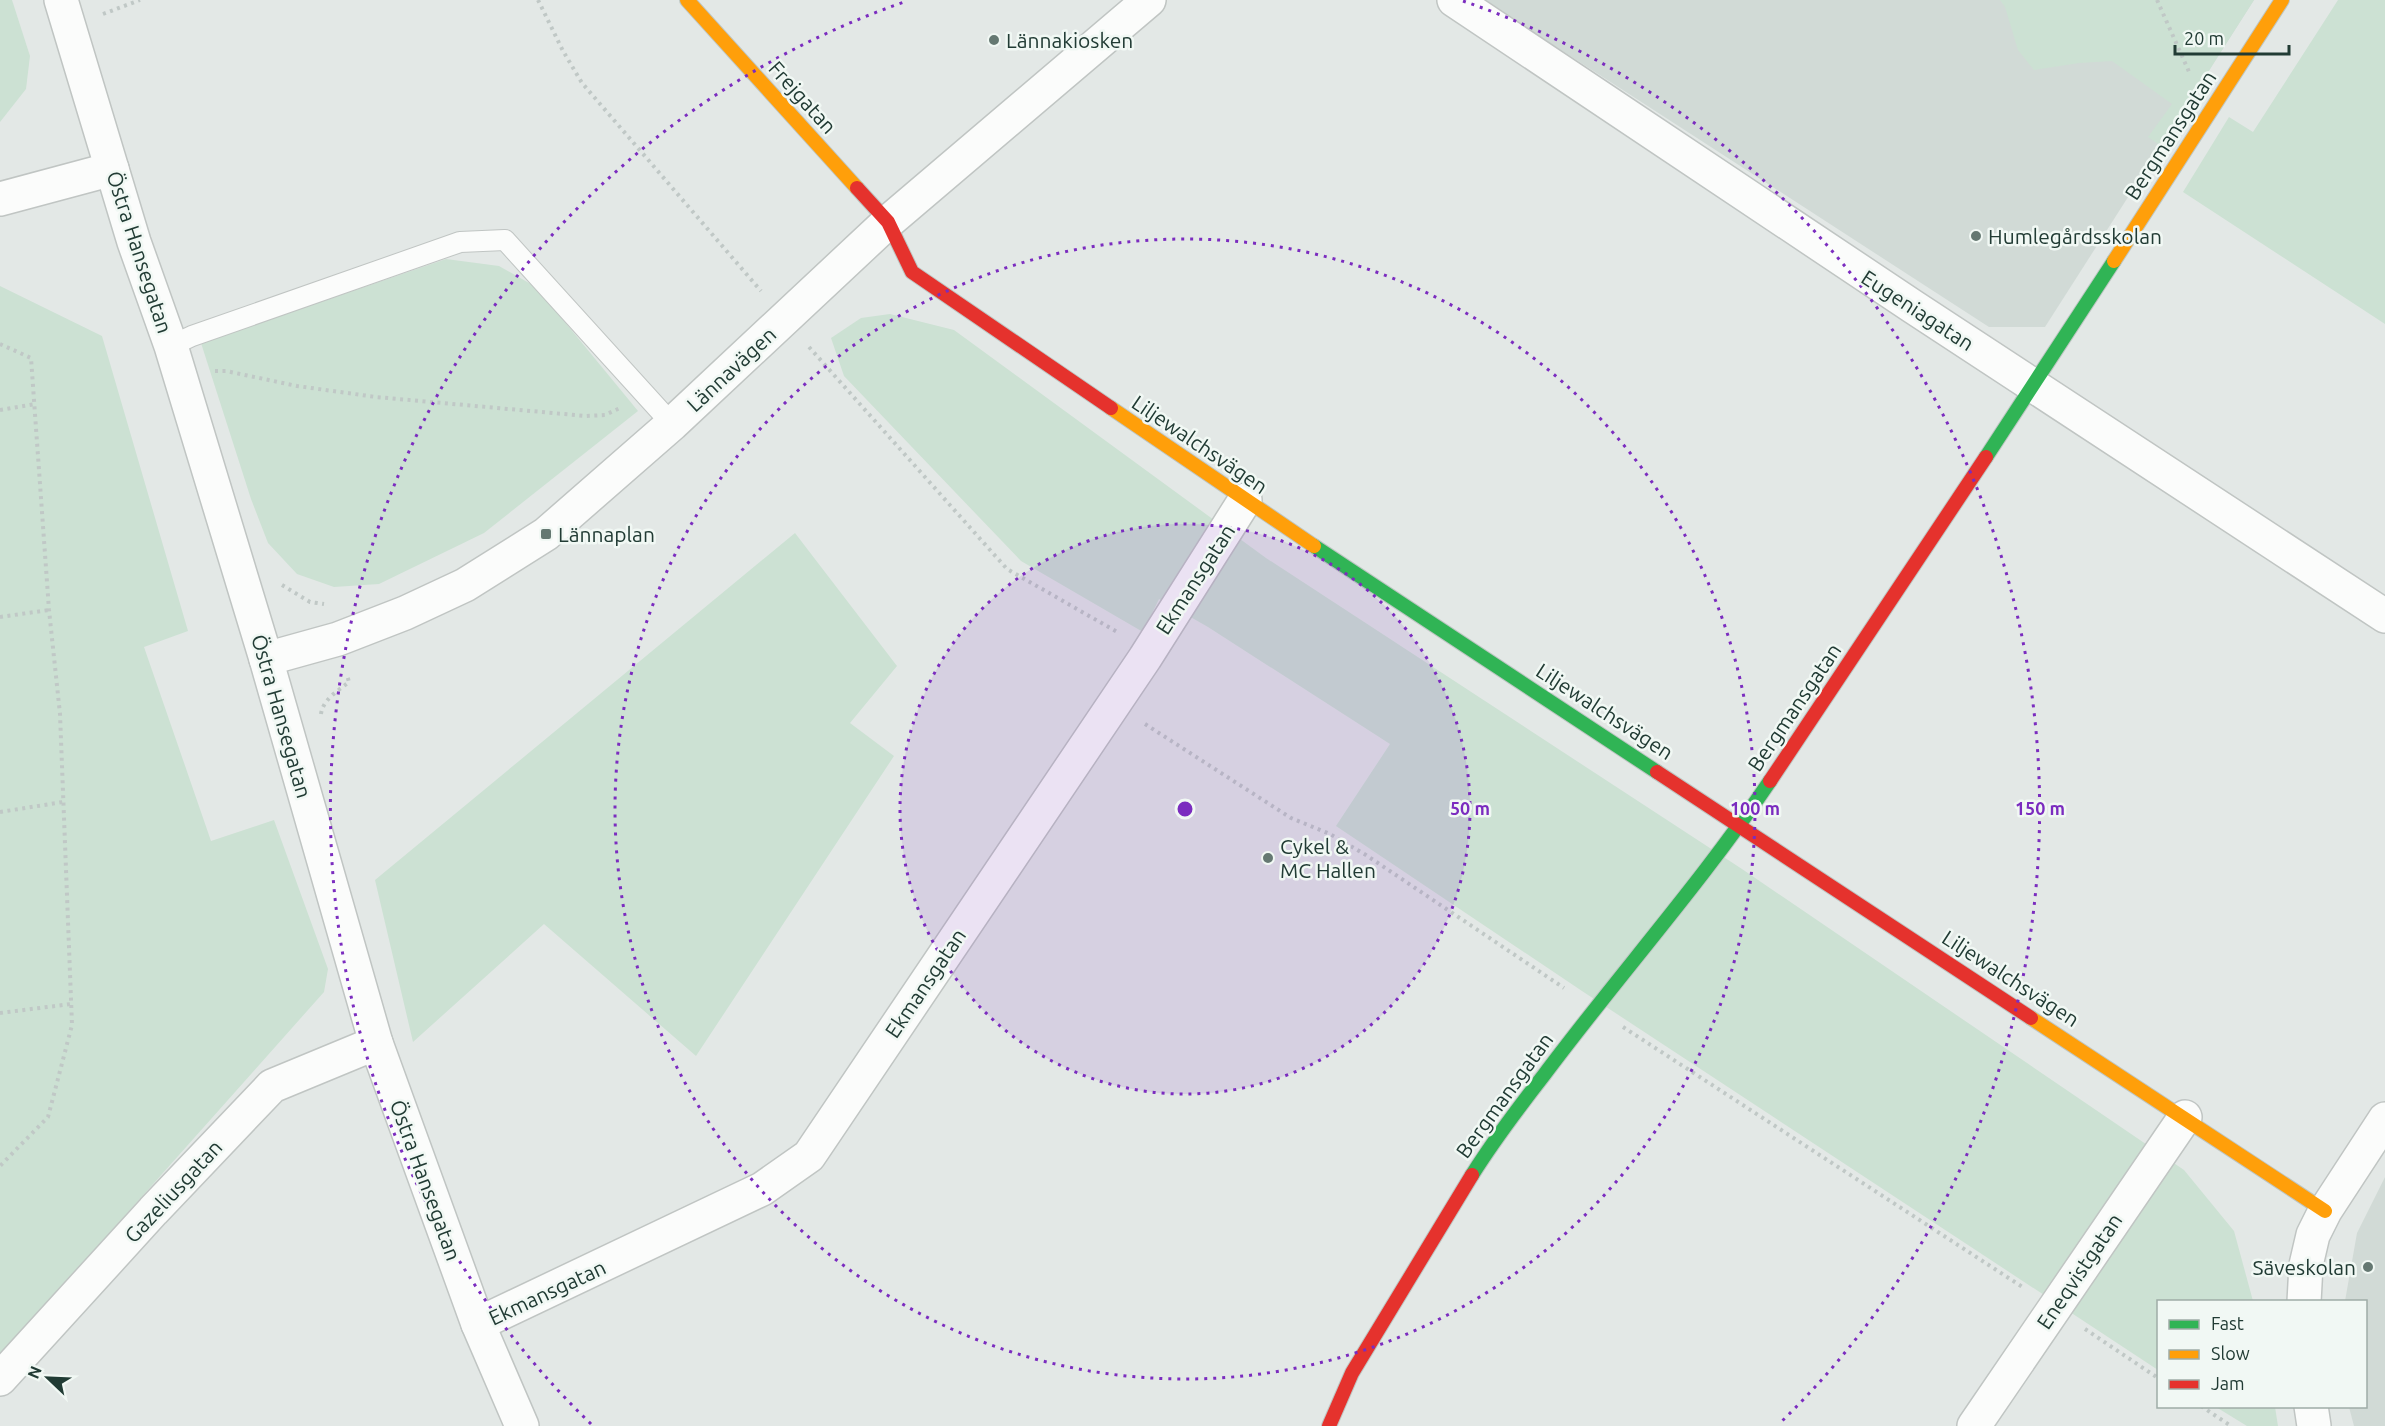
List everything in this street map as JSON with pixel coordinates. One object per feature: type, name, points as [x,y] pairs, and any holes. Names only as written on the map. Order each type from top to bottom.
[{"type":"street","name":"Östra Hansegatan","points":[[61,0],[134,242],[171,346],[266,659],[376,1043],[478,1324],[522,1426]]},
{"type":"street","name":"Frejgatan","points":[[687,0],[888,222]]},
{"type":"street","name":"Lännavägen","points":[[266,659],[338,639],[405,613],[465,585],[546,534],[672,424],[888,222],[1149,0]]},
{"type":"street","name":"Eugeniagatan","points":[[1454,0],[2033,386],[2385,616]]},
{"type":"street","name":"Bergmansgatan","points":[[1329,1426],[1352,1372],[1488,1149],[1594,1008],[1740,825],[2033,386],[2282,0]]},
{"type":"street","points":[[0,199],[112,169]]},
{"type":"street","name":"Liljewalchsvägen","points":[[888,222],[912,272],[1245,500],[2325,1211]]},
{"type":"street","name":"Ekmansgatan","points":[[478,1324],[762,1189],[809,1155],[1113,705],[1245,500]]},
{"type":"street","name":"Gazeliusgatan","points":[[0,1380],[153,1211],[272,1086],[376,1043]]},
{"type":"street","name":"Eneqvistgatan","points":[[1974,1426],[2053,1307],[2185,1117]]},
{"type":"street","points":[[2304,1300],[2306,1265],[2313,1235],[2325,1211],[2385,1119]]},
{"type":"street","points":[[2311,1408],[2314,1426]]},
{"type":"lane","points":[[171,346],[192,336],[460,242],[506,240],[672,424]]},
{"type":"path","points":[[96,16],[140,0]]},
{"type":"path","points":[[538,0],[582,83],[784,319],[1007,569],[1149,650]]},
{"type":"path","points":[[2157,0],[2207,116]]},
{"type":"path","points":[[0,344],[31,358],[36,404],[49,610],[60,714],[72,1024],[48,1117],[0,1166]]},
{"type":"path","points":[[179,377],[203,370],[226,371],[297,386],[376,397],[586,416],[605,415],[620,408],[640,390]]},
{"type":"path","points":[[0,410],[36,404]]},
{"type":"path","points":[[0,617],[49,610]]},
{"type":"path","points":[[1113,705],[1291,818],[1330,834],[1366,855],[1594,1008],[2157,1377]]},
{"type":"path","points":[[0,812],[63,802]]},
{"type":"path","points":[[0,1013],[71,1004]]},
{"type":"path","points":[[2203,1408],[2231,1426]]},
{"type":"shaded area","name":"Humlegårdsskolan","points":[[1484,0],[2254,0],[2045,327],[1989,327]]},
{"type":"shaded area","name":"Säveskolan","points":[[2385,1177],[2385,1426],[2354,1426],[2349,1408],[2367,1408],[2367,1300],[2345,1300],[2357,1233]]},
{"type":"green space","points":[[0,0],[12,0],[30,56],[26,89],[0,122]]},
{"type":"green space","points":[[2000,0],[2254,0],[2161,146],[2148,137],[2172,104],[2112,61],[2034,70],[2018,50],[2005,7]]},
{"type":"green space","points":[[2338,0],[2385,0],[2385,324],[2183,192],[2229,117],[2253,132]]},
{"type":"green space","points":[[446,259],[499,266],[536,287],[638,411],[484,533],[379,584],[334,587],[297,574],[268,543],[251,499],[201,343]]},
{"type":"green space","points":[[0,286],[102,336],[188,631],[144,647],[211,841],[274,820],[328,969],[324,992],[0,1356]]},
{"type":"green space","points":[[890,314],[954,330],[1266,558],[1742,869],[2184,1170],[2234,1231],[2253,1300],[2157,1300],[2157,1369],[1582,991],[1336,826],[1390,744],[1208,627],[1159,599],[1143,632],[1021,561],[844,376],[831,338],[861,318]]},
{"type":"green space","points":[[795,533],[897,666],[850,723],[894,756],[696,1056],[544,924],[413,1042],[375,880]]},
{"type":"green space","points":[[2218,1408],[2275,1408],[2278,1426],[2247,1426]]},
{"type":"traffic: fast","points":[[1986,457],[2114,261]]},
{"type":"traffic: fast","points":[[1314,546],[1657,772]]},
{"type":"traffic: fast","points":[[1472,1175],[1525,1099],[1688,893],[1770,781]]},
{"type":"traffic: slow","points":[[687,0],[857,188]]},
{"type":"traffic: slow","points":[[2114,261],[2282,0]]},
{"type":"traffic: slow","points":[[1111,408],[1314,546]]},
{"type":"traffic: slow","points":[[2031,1018],[2325,1211]]},
{"type":"traffic: jam","points":[[857,188],[888,222],[912,272],[1111,408]]},
{"type":"traffic: jam","points":[[1770,781],[1986,457]]},
{"type":"traffic: jam","points":[[1657,772],[2031,1018]]},
{"type":"traffic: jam","points":[[1329,1426],[1352,1373],[1472,1175]]},
{"type":"place","name":"Lännakiosken","points":[[994,40]]},
{"type":"place","name":"Humlegårdsskolan","points":[[1976,236]]},
{"type":"place","name":"Lännaplan","points":[[546,534]]},
{"type":"place","name":"Cykel & MC Hallen","points":[[1268,858]]},
{"type":"place","name":"Säveskolan","points":[[2368,1267]]}]
